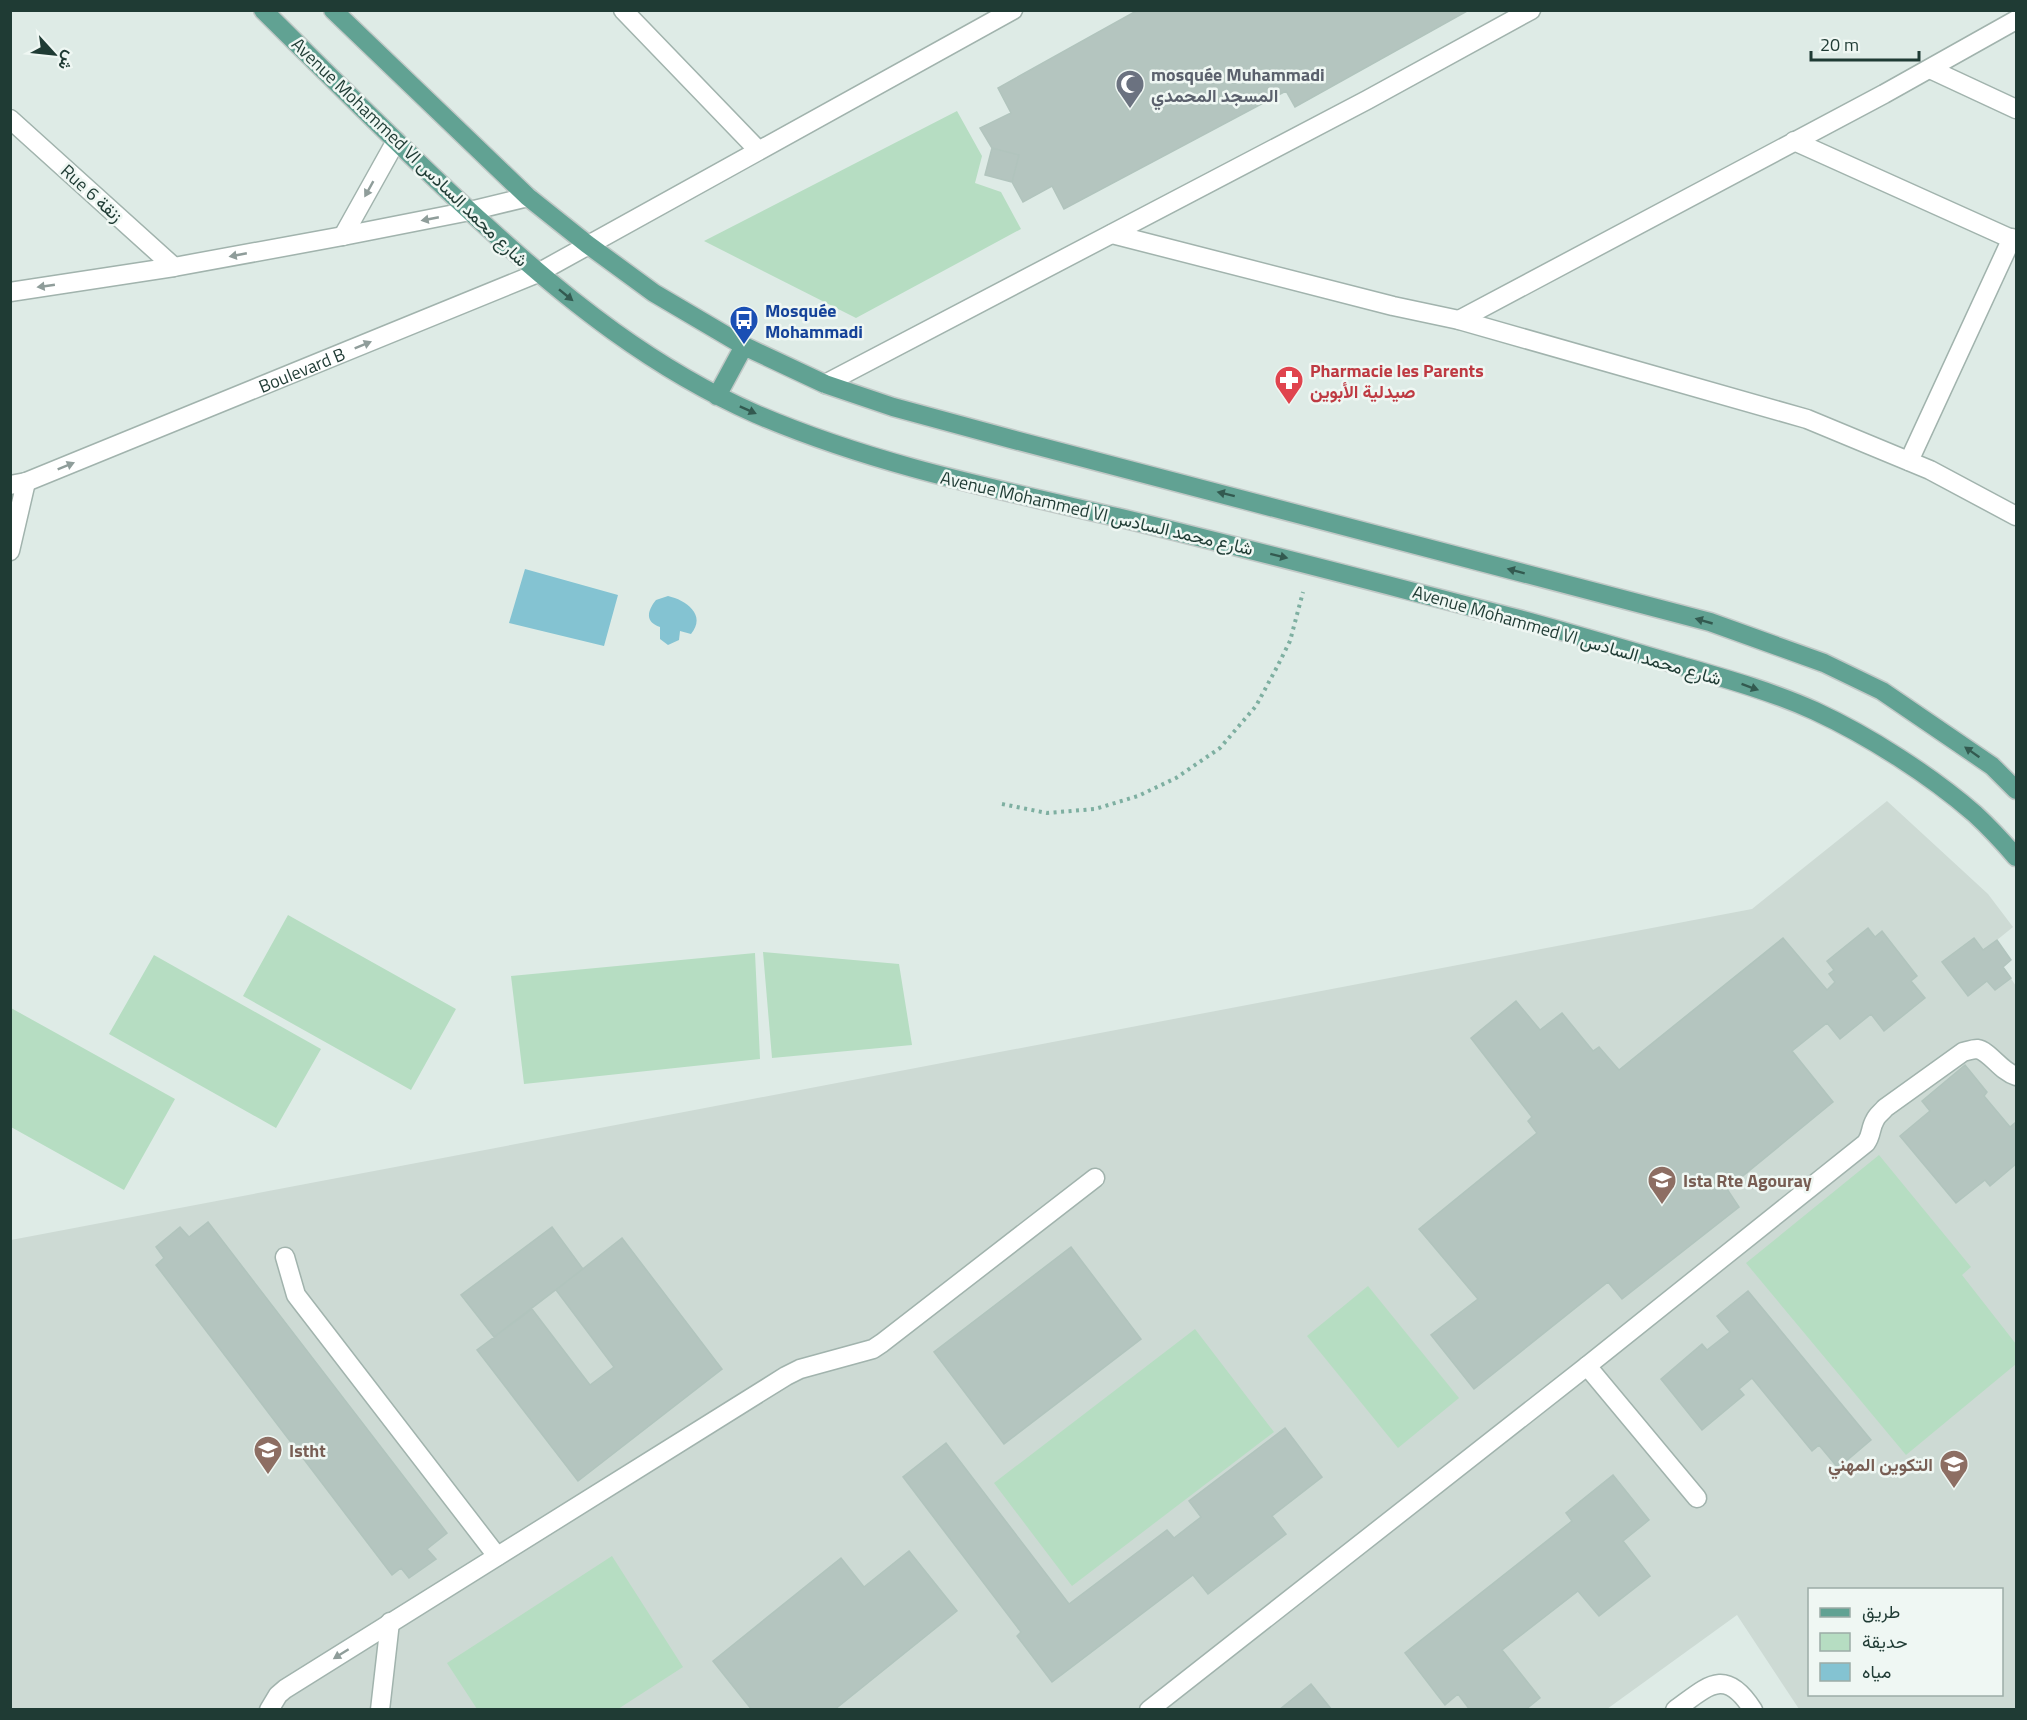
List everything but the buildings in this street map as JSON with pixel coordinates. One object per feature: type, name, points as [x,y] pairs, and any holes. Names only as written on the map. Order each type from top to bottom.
[{"type":"main road","name":"Avenue Mohammed VI شارع محمد السادس","points":[[263,10],[396,141],[538,273],[607,328],[666,368],[717,396],[812,437],[942,477],[1310,564],[1581,636],[1738,683],[1815,711],[1884,748],[1976,814],[2014,848]]},
{"type":"main road","points":[[333,10],[528,197],[587,244],[654,293],[744,346],[825,384],[893,407],[1011,439],[1710,622],[1824,663],[1882,691],[1992,766],[2016,790]]},
{"type":"main road","points":[[717,396],[744,346]]},
{"type":"street","points":[[623,10],[758,150]]},
{"type":"street","name":"Boulevard B","points":[[18,483],[538,273],[1012,10]]},
{"type":"street","points":[[825,384],[1367,100],[1532,10]]},
{"type":"street","points":[[1459,320],[1930,69],[2016,20]]},
{"type":"street","points":[[1930,69],[2016,109]]},
{"type":"street","name":"Rue 6 زنقة","points":[[10,119],[174,267]]},
{"type":"street","points":[[343,236],[396,141]]},
{"type":"street","points":[[1794,141],[2014,240],[1909,461]]},
{"type":"street","points":[[10,292],[174,267],[470,211],[528,197]]},
{"type":"street","points":[[1112,234],[1392,306],[1459,320],[1807,419],[1930,470],[2016,516]]},
{"type":"street","points":[[10,551],[18,483]]},
{"type":"street","points":[[1149,1710],[1587,1366],[1866,1143],[1871,1136],[1871,1128],[1876,1118],[1885,1108],[1963,1052],[1977,1049],[1988,1054],[2005,1072],[2016,1076]]},
{"type":"street","points":[[269,1710],[278,1695],[285,1689],[786,1376],[800,1369],[873,1349],[1095,1178]]},
{"type":"street","points":[[285,1257],[296,1295],[497,1556]]},
{"type":"street","points":[[1587,1366],[1697,1498]]},
{"type":"street","points":[[380,1710],[390,1622]]},
{"type":"street","points":[[1675,1710],[1707,1686],[1721,1683],[1733,1686],[1743,1694],[1753,1710]]},
{"type":"path","points":[[1002,804],[1047,813],[1095,809],[1138,796],[1176,778],[1220,748],[1256,706],[1286,650],[1310,564]]},
{"type":"shaded area","points":[[1887,801],[1988,894],[2013,927],[1997,940],[2011,960],[2003,967],[2016,986],[2016,1709],[1799,1709],[1737,1615],[1607,1709],[11,1710],[11,1240],[1752,909]]},
{"type":"green space","points":[[957,111],[982,156],[975,183],[1001,192],[1021,229],[856,318],[704,241]]},
{"type":"green space","points":[[288,915],[456,1009],[411,1090],[243,996]]},
{"type":"green space","points":[[763,952],[899,964],[912,1045],[772,1058]]},
{"type":"green space","points":[[755,953],[760,1059],[524,1084],[511,976]]},
{"type":"green space","points":[[154,955],[321,1049],[276,1128],[109,1034]]},
{"type":"green space","points":[[11,1008],[175,1099],[124,1190],[11,1127]]},
{"type":"green space","points":[[1879,1155],[1971,1267],[1962,1275],[2016,1344],[2016,1364],[1906,1455],[1746,1263]]},
{"type":"green space","points":[[1368,1286],[1459,1398],[1398,1448],[1307,1336]]},
{"type":"green space","points":[[1195,1329],[1274,1432],[1072,1586],[994,1483]]},
{"type":"green space","points":[[612,1556],[683,1667],[618,1709],[477,1709],[447,1663]]},
{"type":"water","points":[[525,569],[618,595],[604,646],[509,623]]},
{"type":"water","points":[[668,596],[692,609],[697,621],[691,634],[680,631],[679,640],[668,645],[660,639],[660,627],[652,622],[649,612],[656,600]]},
{"type":"place","name":"mosquée Muhammadi المسجد المحمدي","points":[[1130,110]]},
{"type":"place","name":"Mosquée Mohammadi","points":[[744,346]]},
{"type":"place","name":"Pharmacie les Parents صيدلية الأبوين","points":[[1289,406]]},
{"type":"place","name":"Ista Rte Agouray","points":[[1662,1206]]},
{"type":"place","name":"Istht","points":[[268,1476]]},
{"type":"place","name":"التكوين المهني","points":[[1954,1490]]}]
